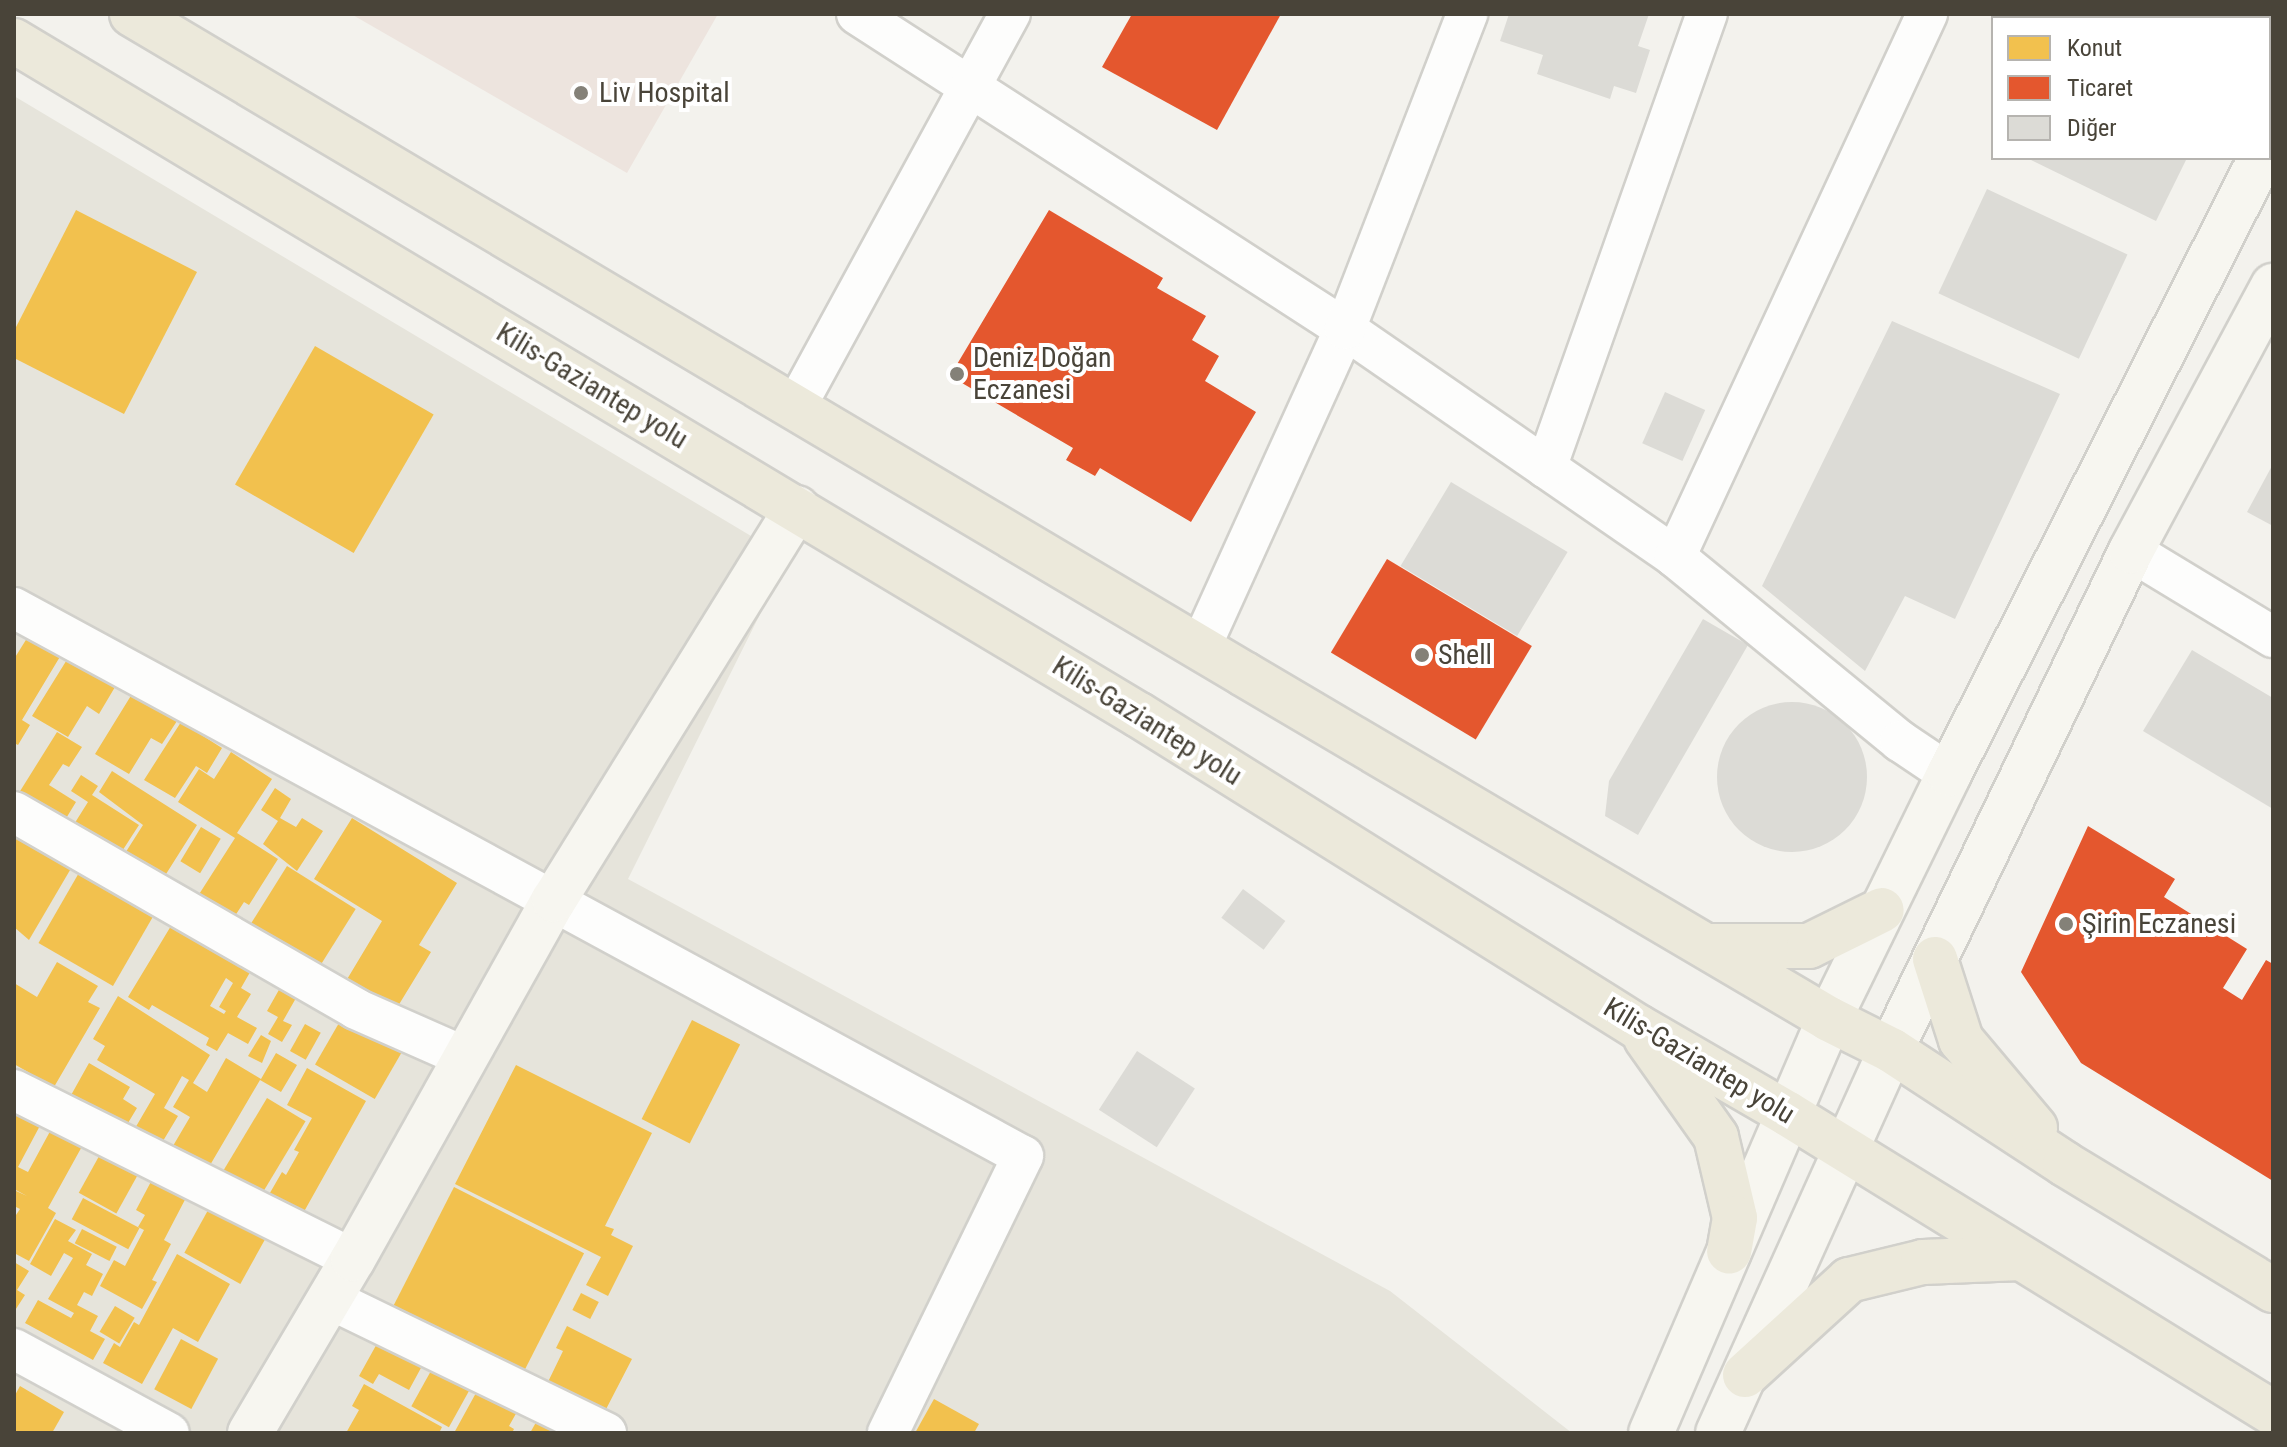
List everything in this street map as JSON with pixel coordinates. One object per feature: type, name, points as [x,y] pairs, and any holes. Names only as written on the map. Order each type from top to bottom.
[{"type":"highway","points":[[132,14],[1829,1019],[1891,1050],[2065,1164],[2273,1290]]},
{"type":"highway","name":"Kilis-Gaziantep yolu","points":[[14,41],[1139,715],[1638,1027],[1788,1114],[2273,1413]]},
{"type":"highway","points":[[1707,946],[1809,946],[1882,910]]},
{"type":"highway","points":[[1935,959],[1961,1040],[2065,1164]]},
{"type":"highway","points":[[1638,1027],[1716,1137],[1735,1218],[1729,1251]]},
{"type":"highway","points":[[1745,1375],[1849,1280],[1923,1262],[2021,1258]]},
{"type":"main road","points":[[1651,1433],[1829,1019],[1949,774],[2260,160]]},
{"type":"main road","points":[[1718,1433],[1891,1050],[2131,551],[2273,286]]},
{"type":"main road","points":[[250,1433],[353,1259],[554,900],[797,508]]},
{"type":"street","points":[[857,14],[1345,329],[1675,557],[1900,741],[1949,774]]},
{"type":"street","points":[[796,406],[1010,14]]},
{"type":"street","points":[[1200,648],[1345,329],[1467,14]]},
{"type":"street","points":[[1546,468],[1707,14]]},
{"type":"street","points":[[1675,557],[1927,14]]},
{"type":"street","points":[[2131,551],[2273,637]]},
{"type":"street","points":[[14,608],[1023,1156],[888,1433]]},
{"type":"street","points":[[15,814],[356,1009],[465,1057]]},
{"type":"street","points":[[14,1090],[353,1259]]},
{"type":"street","points":[[330,1299],[606,1433]]},
{"type":"street","points":[[18,1360],[169,1433]]},
{"type":"shaded area","name":"Liv Hospital","points":[[351,14],[718,14],[627,173]]},
{"type":"shaded area","points":[[14,96],[788,558],[628,879],[1390,1291],[1572,1433],[14,1433]]},
{"type":"building: Konut","points":[[76,210],[197,272],[124,414],[14,358],[14,331]]},
{"type":"building: Konut","points":[[315,346],[434,414],[354,553],[235,485]]},
{"type":"building: Konut","points":[[29,635],[61,655],[22,720],[30,725],[18,745],[14,743],[14,659]]},
{"type":"building: Konut","points":[[68,658],[115,687],[99,714],[87,706],[68,737],[32,716]]},
{"type":"building: Konut","points":[[132,694],[177,721],[162,744],[151,738],[129,774],[95,754]]},
{"type":"building: Konut","points":[[181,722],[222,748],[207,773],[196,766],[175,798],[144,780]]},
{"type":"building: Konut","points":[[57,732],[82,747],[69,767],[63,764],[49,785],[76,802],[62,825],[17,796]]},
{"type":"building: Konut","points":[[231,752],[272,779],[237,833],[278,859],[249,905],[244,902],[231,922],[196,899],[235,838],[178,802],[199,769],[214,779]]},
{"type":"building: Konut","points":[[112,771],[197,825],[161,882],[122,858],[143,825],[99,792]]},
{"type":"building: Konut","points":[[81,775],[98,786],[92,795],[139,825],[117,859],[71,829],[88,802],[71,791]]},
{"type":"building: Konut","points":[[275,788],[291,799],[280,818],[296,827],[302,818],[323,831],[297,871],[263,844],[278,821],[261,810]]},
{"type":"building: Konut","points":[[352,818],[457,883],[419,945],[431,952],[395,1011],[346,981],[382,921],[314,879]]},
{"type":"building: Konut","points":[[201,827],[221,839],[200,873],[180,861]]},
{"type":"building: Konut","points":[[14,833],[73,865],[29,940],[14,927]]},
{"type":"building: Konut","points":[[287,866],[356,909],[316,973],[247,930]]},
{"type":"building: Konut","points":[[80,871],[154,914],[113,986],[38,943]]},
{"type":"building: Konut","points":[[174,921],[253,967],[241,988],[251,994],[237,1017],[257,1028],[248,1044],[228,1033],[217,1051],[206,1045],[209,1038],[152,1005],[149,1010],[128,997]],"holes":[[[226,978],[233,983],[219,1007],[226,1011],[224,1014],[210,1006]]]},
{"type":"building: Konut","points":[[57,962],[98,986],[88,1002],[100,1008],[54,1087],[14,1064],[14,983],[37,997]]},
{"type":"building: Konut","points":[[280,988],[296,998],[283,1021],[292,1025],[282,1042],[268,1034],[278,1017],[267,1011]]},
{"type":"building: Konut","points":[[118,996],[210,1055],[193,1083],[207,1092],[226,1058],[261,1079],[276,1053],[297,1065],[281,1092],[260,1080],[206,1172],[170,1151],[190,1117],[173,1107],[189,1080],[182,1076],[164,1108],[178,1116],[160,1146],[134,1130],[155,1094],[97,1060],[105,1046],[93,1039]]},
{"type":"building: Konut","points":[[343,1016],[403,1050],[375,1099],[315,1064]]},
{"type":"building: Konut","points":[[692,1020],[740,1045],[690,1143],[642,1119]]},
{"type":"building: Konut","points":[[305,1024],[321,1033],[306,1060],[290,1051]]},
{"type":"building: Konut","points":[[261,1035],[271,1041],[262,1063],[248,1056]]},
{"type":"building: Konut","points":[[89,1063],[130,1087],[123,1099],[137,1108],[125,1128],[70,1097]]},
{"type":"building: Konut","points":[[516,1065],[652,1133],[605,1226],[614,1229],[611,1235],[633,1246],[608,1296],[586,1285],[601,1257],[455,1184]]},
{"type":"building: Konut","points":[[307,1068],[366,1101],[301,1217],[267,1198],[282,1172],[286,1175],[299,1152],[294,1150],[312,1118],[287,1105]]},
{"type":"building: Konut","points":[[267,1098],[306,1121],[259,1199],[220,1176]]},
{"type":"building: Konut","points":[[14,1104],[43,1120],[18,1167],[28,1172],[54,1124],[85,1141],[48,1208],[56,1213],[29,1261],[14,1253],[14,1218],[20,1209],[14,1206],[14,1190],[27,1196],[14,1189]]},
{"type":"building: Konut","points":[[103,1149],[141,1170],[116,1214],[79,1193]]},
{"type":"building: Konut","points":[[155,1174],[189,1192],[164,1240],[171,1244],[152,1280],[157,1282],[142,1309],[100,1286],[114,1260],[125,1266],[144,1230],[138,1227],[145,1215],[136,1210]]},
{"type":"building: Konut","points":[[454,1187],[584,1253],[521,1377],[391,1311]]},
{"type":"building: Konut","points":[[83,1198],[140,1228],[128,1249],[72,1219]]},
{"type":"building: Konut","points":[[212,1203],[268,1234],[240,1284],[184,1253]]},
{"type":"building: Konut","points":[[55,1219],[76,1230],[68,1241],[92,1254],[86,1265],[103,1274],[92,1296],[84,1292],[77,1305],[98,1316],[90,1331],[105,1339],[93,1360],[25,1323],[38,1300],[71,1318],[74,1313],[48,1299],[73,1258],[64,1253],[51,1276],[30,1264]]},
{"type":"building: Konut","points":[[82,1229],[117,1247],[109,1261],[75,1243]]},
{"type":"building: Konut","points":[[177,1254],[230,1284],[198,1342],[173,1328],[142,1384],[103,1363],[114,1343],[120,1347],[134,1322],[139,1325]]},
{"type":"building: Konut","points":[[14,1262],[29,1271],[17,1290],[25,1295],[14,1312]]},
{"type":"building: Konut","points":[[581,1293],[599,1302],[590,1319],[572,1310]]},
{"type":"building: Konut","points":[[115,1306],[135,1318],[119,1344],[100,1332]]},
{"type":"building: Konut","points":[[567,1326],[632,1359],[603,1415],[546,1386],[563,1351],[556,1348]]},
{"type":"building: Konut","points":[[384,1331],[428,1355],[409,1390],[379,1374],[373,1384],[359,1376]]},
{"type":"building: Konut","points":[[181,1339],[218,1359],[191,1409],[154,1389]]},
{"type":"building: Konut","points":[[437,1360],[475,1381],[449,1427],[411,1406]]},
{"type":"building: Konut","points":[[482,1382],[522,1403],[509,1426],[514,1429],[512,1433],[454,1433]]},
{"type":"building: Konut","points":[[364,1384],[442,1427],[439,1433],[346,1433],[359,1410],[352,1406]]},
{"type":"building: Konut","points":[[20,1386],[64,1412],[52,1433],[14,1433],[14,1397]]},
{"type":"building: Konut","points":[[934,1399],[979,1424],[974,1433],[915,1433]]},
{"type":"building: Konut","points":[[544,1408],[588,1433],[530,1433]]},
{"type":"building: Ticaret","points":[[1132,14],[1281,14],[1217,130],[1102,67]]},
{"type":"building: Ticaret","points":[[1049,210],[1163,278],[1157,288],[1206,316],[1192,340],[1219,356],[1205,381],[1256,412],[1191,522],[1100,468],[1095,476],[1066,460],[1073,448],[950,376]]},
{"type":"building: Ticaret","points":[[1387,559],[1532,646],[1476,739],[1331,652]]},
{"type":"building: Ticaret","points":[[2088,826],[2175,879],[2164,897],[2247,949],[2223,988],[2242,1000],[2266,960],[2273,964],[2273,1181],[2081,1063],[2021,972]]},
{"type":"building: Diğer","points":[[1509,14],[1649,14],[1638,46],[1650,50],[1636,93],[1614,86],[1610,99],[1537,74],[1543,55],[1500,41]]},
{"type":"building: Diğer","points":[[2031,160],[2186,160],[2156,221]]},
{"type":"building: Diğer","points":[[1987,189],[2127,255],[2079,359],[1938,293]]},
{"type":"building: Diğer","points":[[1892,321],[2060,394],[1955,619],[1905,596],[1865,671],[1762,586]]},
{"type":"building: Diğer","points":[[1665,392],[1705,410],[1682,461],[1642,443]]},
{"type":"building: Diğer","points":[[2273,464],[2273,526],[2247,512]]},
{"type":"building: Diğer","points":[[1451,482],[1568,552],[1517,636],[1401,566]]},
{"type":"building: Diğer","points":[[1703,619],[1748,645],[1638,835],[1605,816],[1609,781]]},
{"type":"building: Diğer","points":[[2192,650],[2273,698],[2273,809],[2143,731]]},
{"type":"building: Diğer","points":[[1792,702],[1821,708],[1845,724],[1861,748],[1867,777],[1861,806],[1845,830],[1821,846],[1792,852],[1763,846],[1739,830],[1723,806],[1717,777],[1723,748],[1739,724],[1763,708]]},
{"type":"building: Diğer","points":[[1243,889],[1285,921],[1264,950],[1221,918]]},
{"type":"building: Diğer","points":[[1137,1051],[1195,1089],[1157,1147],[1099,1110]]},
{"type":"place","name":"Liv Hospital","points":[[581,93]]},
{"type":"place","name":"Deniz Doğan Eczanesi","points":[[957,374]]},
{"type":"place","name":"Shell","points":[[1422,655]]},
{"type":"place","name":"Şirin Eczanesi","points":[[2066,924]]}]
